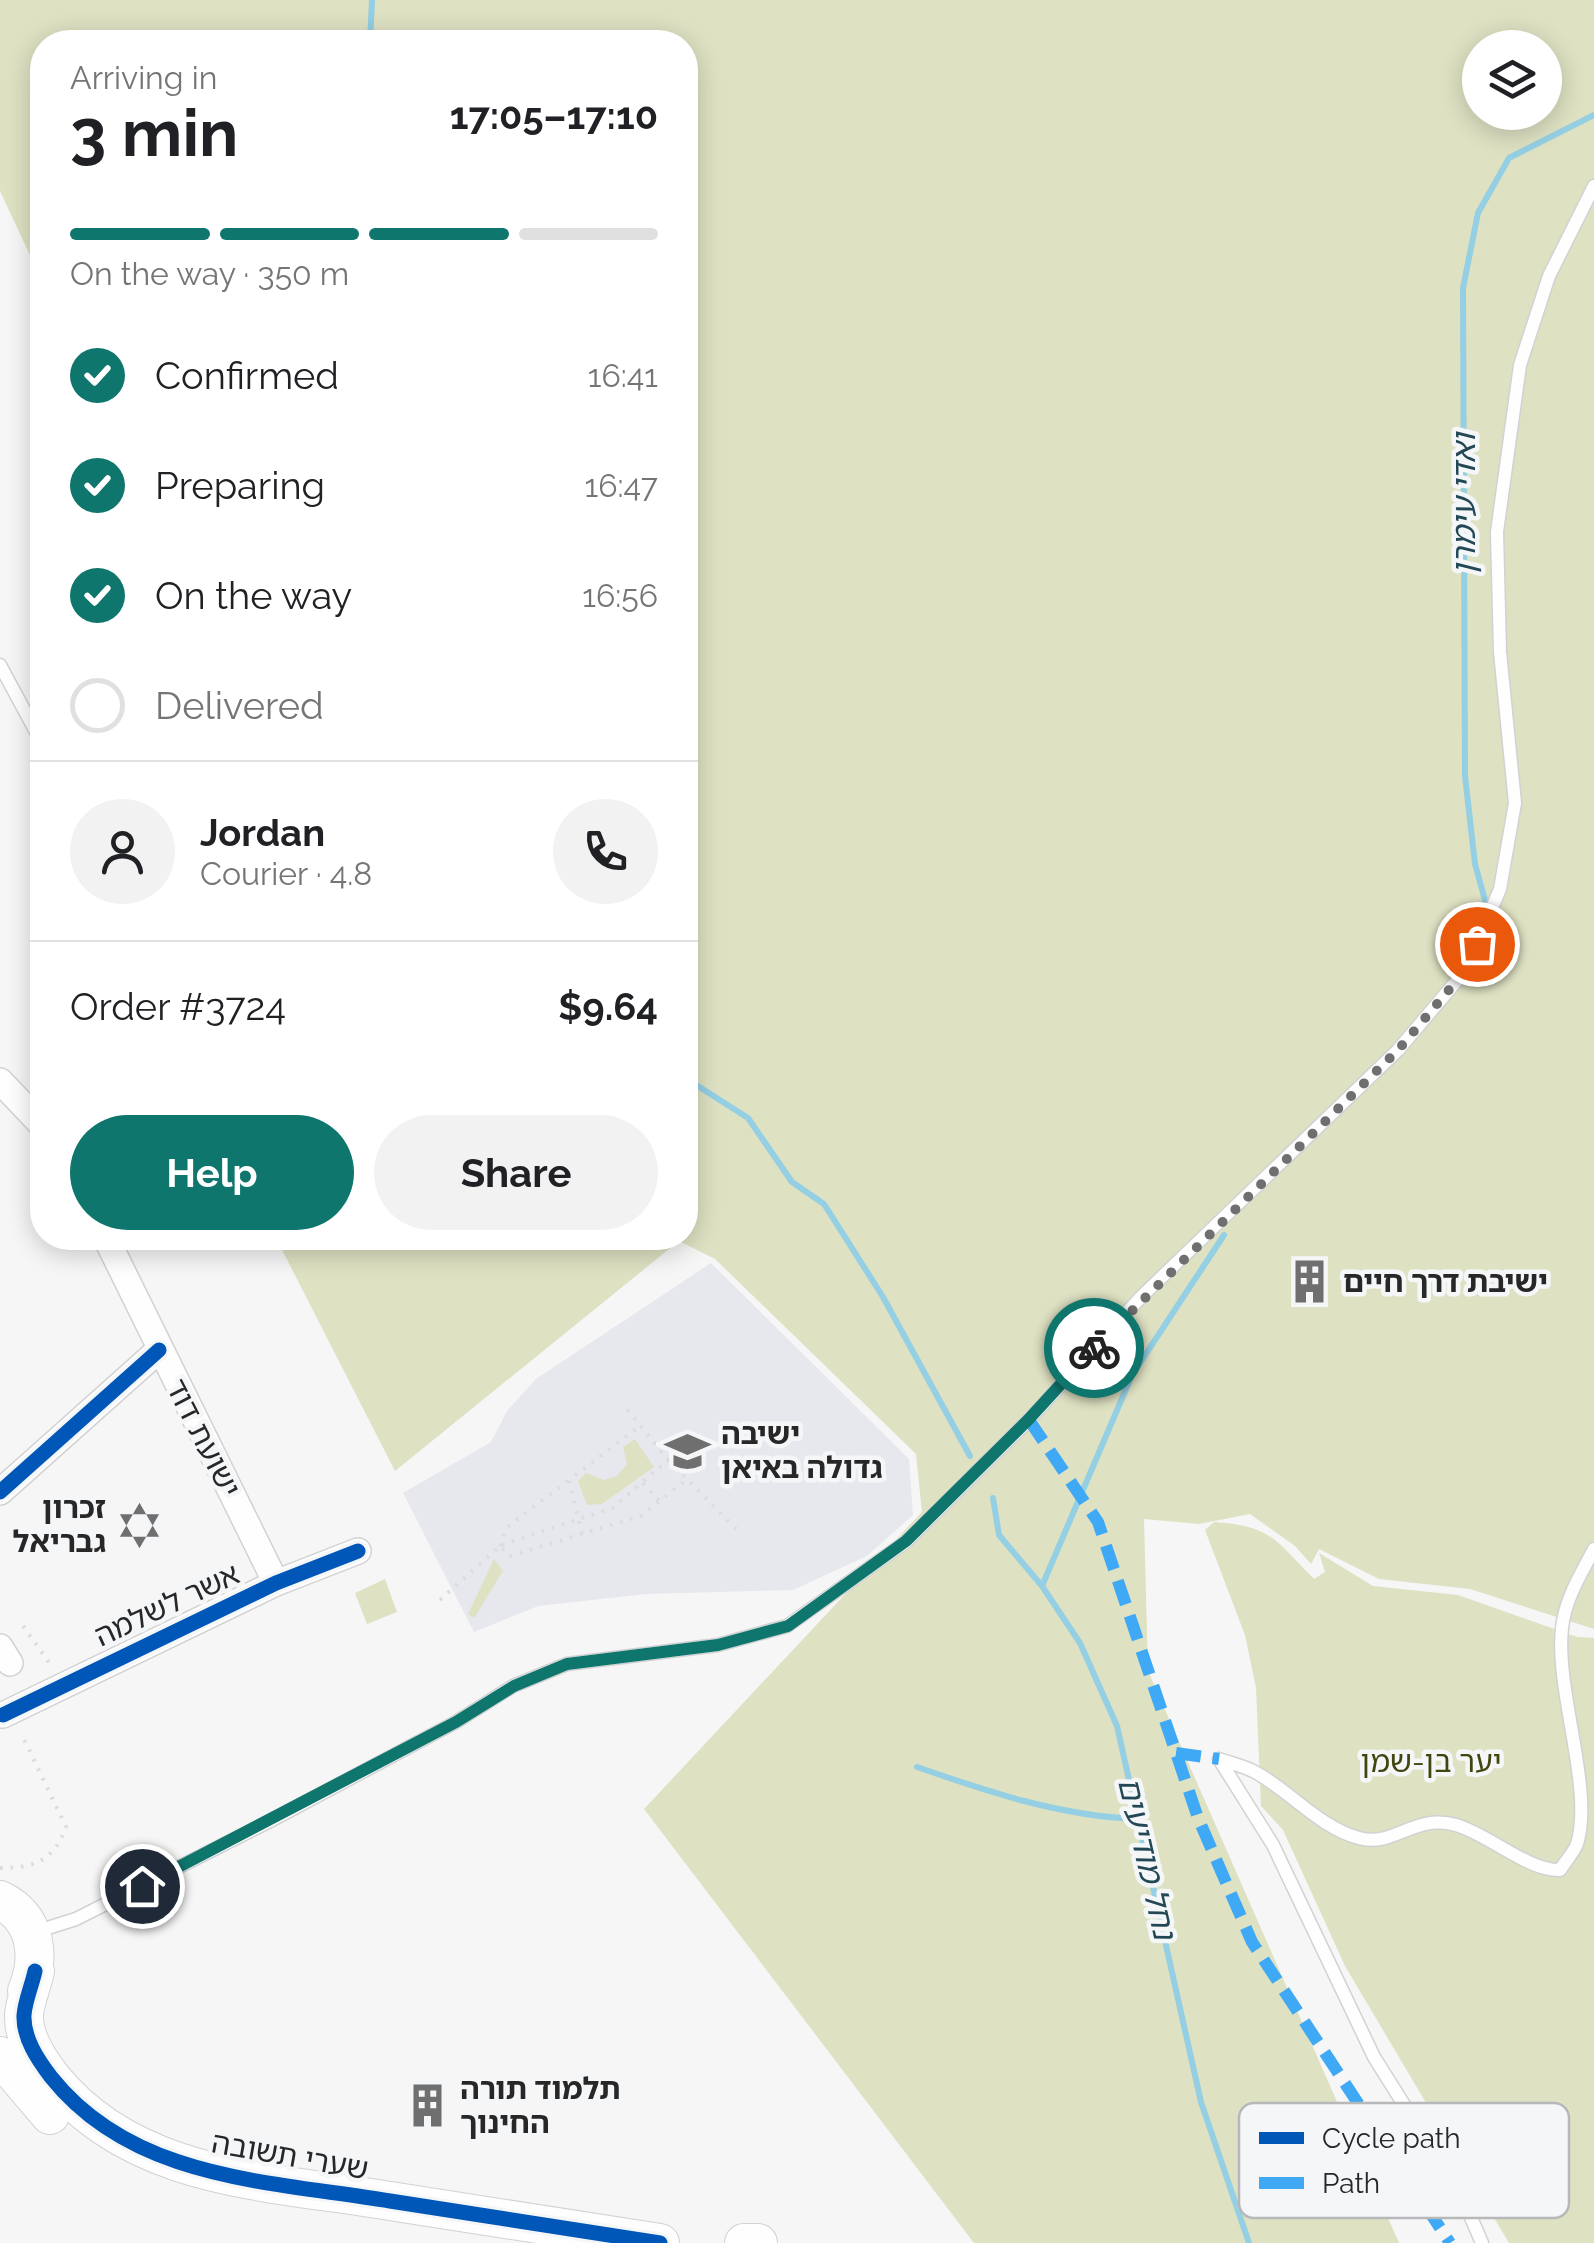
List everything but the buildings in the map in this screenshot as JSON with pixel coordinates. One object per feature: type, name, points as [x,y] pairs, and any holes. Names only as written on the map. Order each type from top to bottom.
[{"type":"street","points":[[0,1081],[30,1112]]},
{"type":"street","name":"ישועת דוד","points":[[112,1250],[276,1584]]},
{"type":"street","points":[[0,1492],[160,1350]]},
{"type":"street","name":"אשר לשלמה","points":[[6,1713],[276,1584],[358,1552]]},
{"type":"street","points":[[0,1900],[22,1917],[32,1934]]},
{"type":"street","name":"שערי תשובה","points":[[32,1934],[35,1971],[24,2015],[28,2040],[41,2064],[76,2106],[127,2144],[156,2158],[234,2176],[660,2243]]},
{"type":"street","points":[[0,2016],[27,1992],[35,1971]]},
{"type":"street","name":"שערי תשובה","points":[[0,2056],[58,2125],[114,2166],[147,2182],[229,2201],[494,2243]]},
{"type":"street","points":[[744,2243],[758,2243]]},
{"type":"lane","points":[[32,1934],[76,1919],[272,1820],[456,1722],[514,1686],[549,1671],[567,1664],[718,1645],[788,1626],[906,1541],[1028,1420],[1141,1297],[1398,1050],[1465,971],[1500,889],[1516,803],[1500,652],[1497,532],[1520,365],[1549,276],[1594,186]]},
{"type":"lane","points":[[0,665],[30,721]]},
{"type":"lane","points":[[1402,2103],[1374,2058],[1273,1845],[1218,1759],[1253,1770],[1336,1828],[1361,1839],[1385,1839],[1426,1821],[1454,1825],[1505,1846],[1542,1870],[1560,1870],[1577,1844],[1580,1804],[1561,1668],[1562,1625],[1573,1588],[1594,1549]]},
{"type":"lane","points":[[1471,2218],[1482,2243]]},
{"type":"path","points":[[627,1409],[686,1480],[738,1531]]},
{"type":"path","points":[[500,1546],[508,1527],[640,1426]]},
{"type":"path","points":[[440,1600],[500,1546],[612,1508],[668,1460]]},
{"type":"path","points":[[569,1480],[582,1534]]},
{"type":"path","points":[[500,1546],[510,1556],[641,1516],[686,1480]]},
{"type":"path","points":[[643,1484],[659,1501]]},
{"type":"path","points":[[612,1508],[623,1522]]},
{"type":"path","points":[[23,1626],[64,1684]]},
{"type":"path","points":[[0,1868],[34,1867],[58,1850],[66,1827],[6,1713]]},
{"type":"shaded area","name":"ישיבה גדולה באיאן","points":[[711,1263],[909,1459],[913,1515],[867,1556],[793,1590],[646,1594],[538,1606],[474,1632],[403,1493],[491,1442],[507,1411],[536,1379]]},
{"type":"green space","points":[[0,0],[1594,0],[1594,1629],[1470,1589],[1379,1579],[1319,1549],[1311,1564],[1295,1546],[1250,1514],[1199,1524],[1144,1519],[1148,1671],[1338,2103],[1239,2103],[1239,2218],[1388,2218],[1399,2243],[974,2243],[644,1809],[922,1512],[916,1454],[715,1259],[697,1250],[698,30],[30,30],[30,255],[0,191]]},
{"type":"green space","points":[[282,1250],[668,1250],[395,1471]]},
{"type":"green space","points":[[635,1439],[654,1467],[602,1504],[587,1505],[578,1481],[586,1473],[604,1480],[617,1476],[627,1464],[623,1447]]},
{"type":"green space","name":"יער בן-שמן","points":[[1214,1522],[1262,1532],[1281,1545],[1314,1579],[1325,1572],[1319,1553],[1373,1586],[1458,1595],[1577,1637],[1594,1638],[1594,2243],[1509,2243],[1494,2218],[1569,2218],[1569,2103],[1426,2103],[1345,1966],[1283,1830],[1261,1806],[1256,1688],[1245,1635],[1205,1530]]},
{"type":"green space","points":[[494,1559],[503,1571],[474,1618],[468,1614]]},
{"type":"green space","points":[[385,1579],[397,1612],[367,1624],[355,1593]]},
{"type":"waterway","name":"נחל מודיעים","points":[[371,30],[372,0]]},
{"type":"waterway","name":"ואדי עימרן","points":[[1499,951],[1475,864],[1465,776],[1463,288],[1478,213],[1509,158],[1594,115]]},
{"type":"waterway","name":"נחל מודיעים","points":[[698,1086],[748,1118],[792,1182],[824,1204],[883,1297],[970,1456]]},
{"type":"waterway","name":"ואדי עימרן","points":[[1042,1586],[1132,1375],[1224,1235]]},
{"type":"waterway","name":"נחל מודיעים","points":[[993,1498],[999,1535],[1042,1586],[1080,1643],[1117,1726],[1201,2102],[1239,2214]]},
{"type":"waterway","points":[[917,1767],[1053,1808],[1137,1819]]},
{"type":"waterway","name":"נחל מודיעים","points":[[1240,2218],[1249,2243]]},
{"type":"marked path","points":[[1029,1420],[1098,1522],[1198,1818],[1252,1942],[1358,2103]]},
{"type":"marked path","points":[[1176,1753],[1219,1759]]},
{"type":"marked path","points":[[1434,2218],[1450,2243]]},
{"type":"cycle path","points":[[0,1492],[159,1350]]},
{"type":"cycle path","points":[[3,1715],[276,1583],[358,1551]]},
{"type":"cycle path","points":[[35,1971],[24,2024],[41,2063],[84,2111],[122,2137],[162,2156],[251,2180],[660,2243]]},
{"type":"way so far","points":[[1094,1348],[1141,1297],[1398,1050],[1465,971],[1477,944]]},
{"type":"place","name":"ישיבת דרך חיים","points":[[1310,1282]]},
{"type":"place","name":"ישיבה גדולה באיאן","points":[[688,1451]]},
{"type":"place","name":"זכרון גבריאל","points":[[139,1525]]},
{"type":"place","name":"תלמוד תורה החינוך","points":[[427,2106]]},
{"type":"route","points":[[142,1886],[456,1722],[514,1686],[567,1664],[718,1645],[788,1626],[906,1541],[1094,1348]]}]
